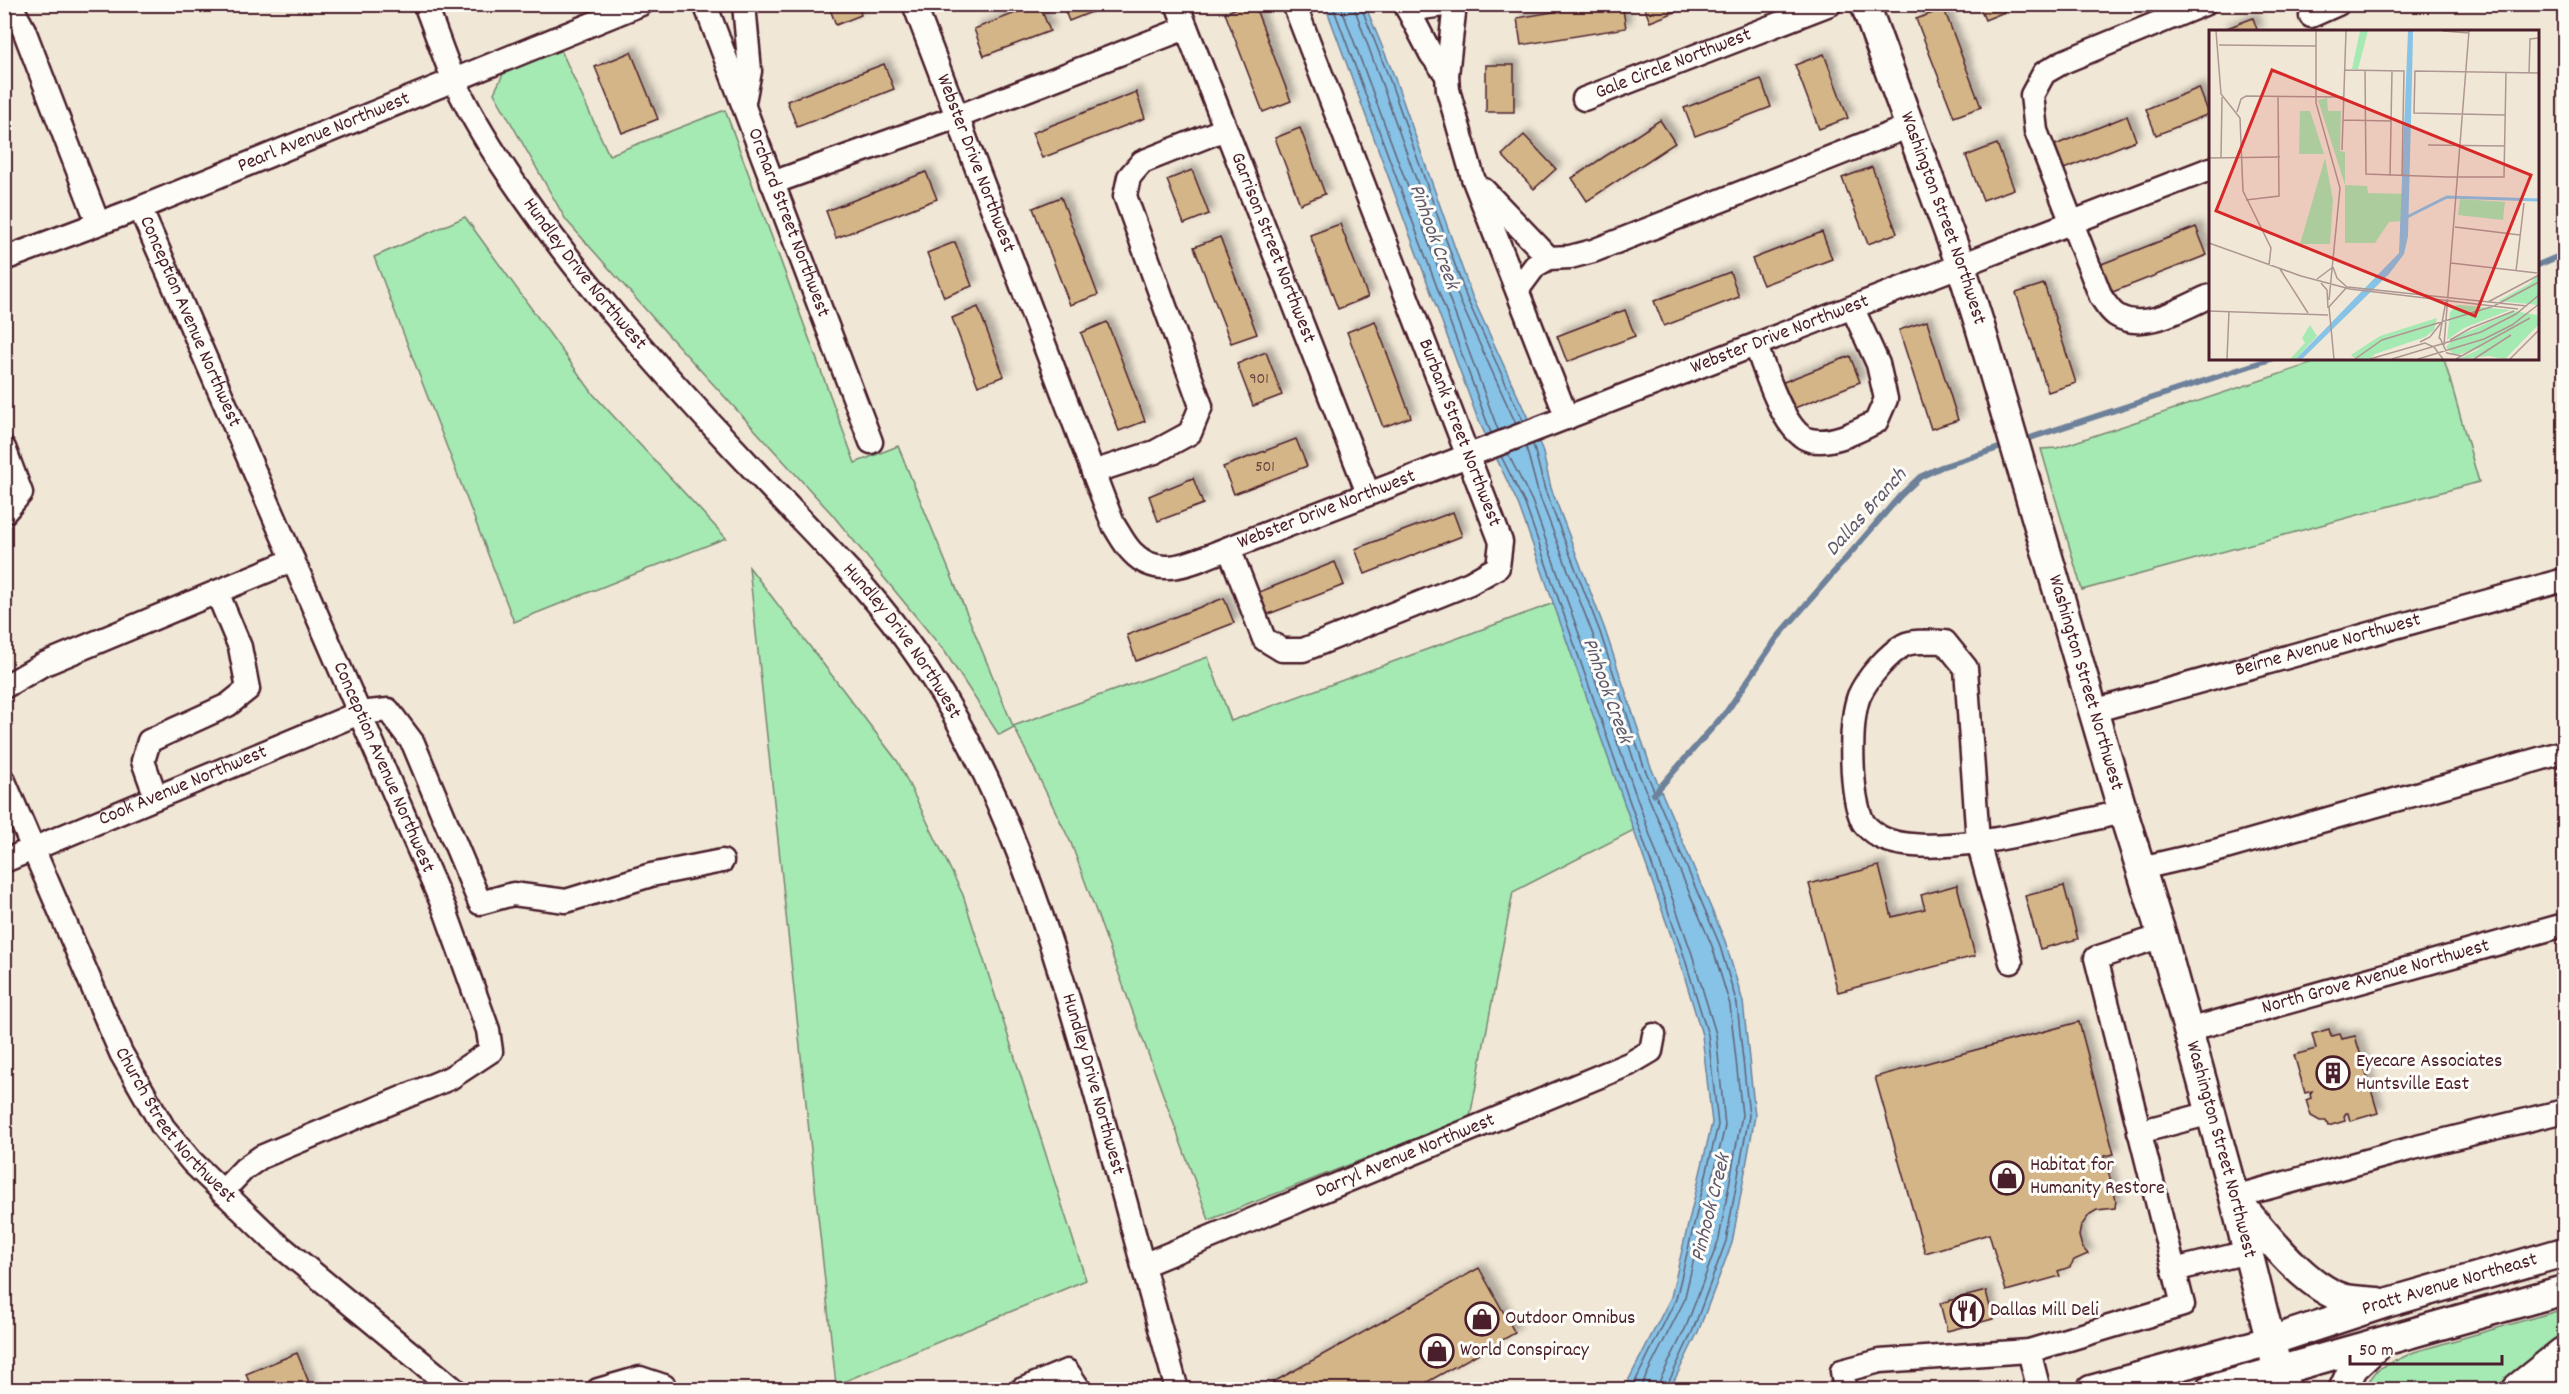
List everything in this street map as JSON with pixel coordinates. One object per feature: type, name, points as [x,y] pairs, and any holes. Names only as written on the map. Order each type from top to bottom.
[{"type":"highway","points":[[2519,1389],[2565,1354]]},
{"type":"main road","name":"Washington Street Northwest","points":[[1865,4],[1961,266],[2162,936],[2234,1197],[2270,1341],[2278,1383]]},
{"type":"main road","points":[[2234,1197],[2286,1258],[2318,1284],[2344,1299],[2386,1303]]},
{"type":"main road","name":"Pratt Avenue Northeast","points":[[2091,1389],[2270,1341],[2386,1303],[2565,1252]]},
{"type":"main road","name":"Pratt Avenue Northeast","points":[[2210,1389],[2278,1383],[2328,1354],[2565,1290]]},
{"type":"main road","points":[[2343,1389],[2353,1368],[2382,1341]]},
{"type":"street","points":[[10,4],[36,59],[98,224]]},
{"type":"street","name":"Hundley Drive Northwest","points":[[425,4],[454,81],[482,132],[545,227],[601,301],[652,362],[857,581],[902,634],[934,681],[962,730],[1013,840],[1043,921],[1074,1016],[1177,1389]]},
{"type":"street","name":"Pearl Avenue Northwest","points":[[4,259],[140,208],[641,4]]},
{"type":"street","name":"Orchard Street Northwest","points":[[705,4],[871,441]]},
{"type":"street","points":[[744,4],[750,70],[744,102]]},
{"type":"street","name":"Webster Drive Northwest","points":[[914,4],[1113,524],[1132,552],[1153,567],[1177,567],[1229,548],[2209,170]]},
{"type":"street","name":"Garrison Street Northwest","points":[[1177,4],[1368,493]]},
{"type":"street","name":"Burbank Street Northwest","points":[[1229,548],[1264,639],[1282,650],[1303,650],[1470,583],[1498,567],[1501,542],[1294,4]]},
{"type":"street","points":[[1447,75],[1431,54],[1407,7],[1450,4]]},
{"type":"street","points":[[1455,4],[1447,75],[1448,90],[1473,178],[1518,289],[1561,420]]},
{"type":"street","name":"Gale Circle Northwest","points":[[1584,99],[1830,4]]},
{"type":"street","points":[[2204,4],[2063,62],[2044,73],[2031,95],[2036,131],[2100,297],[2115,315],[2134,322],[2159,318],[2209,297]]},
{"type":"street","points":[[2311,17],[2338,4]]},
{"type":"street","points":[[772,183],[957,117],[1186,28]]},
{"type":"street","points":[[1518,289],[1535,266],[1549,258],[1570,257],[1593,251],[1910,126]]},
{"type":"street","points":[[1093,472],[1155,452],[1190,433],[1201,406],[1125,196],[1129,177],[1142,162],[1225,129]]},
{"type":"street","points":[[1473,178],[1549,258]]},
{"type":"street","name":"Conception Avenue Northwest","points":[[140,208],[445,910],[488,1030],[491,1051],[450,1078],[261,1157],[244,1169],[222,1192]]},
{"type":"street","points":[[1756,346],[1779,403],[1795,430],[1809,440],[1831,439],[1852,434],[1876,423],[1886,399],[1878,364],[1853,309]]},
{"type":"street","points":[[4,448],[21,493],[4,513]]},
{"type":"street","points":[[4,687],[42,665],[293,560]]},
{"type":"street","name":"Beirne Avenue Northwest","points":[[2093,711],[2565,580]]},
{"type":"street","points":[[156,797],[143,760],[149,741],[228,705],[248,689],[240,647],[218,592]]},
{"type":"street","points":[[2011,962],[1977,842],[1966,668],[1945,642],[1906,643],[1883,660],[1860,695],[1854,720],[1856,804],[1864,825],[1880,837],[1915,846],[1977,842],[2123,812]]},
{"type":"street","points":[[360,712],[388,710],[413,743],[480,903],[513,894],[566,901],[651,875],[722,861]]},
{"type":"street","name":"Cook Avenue Northwest","points":[[4,861],[360,712]]},
{"type":"street","points":[[2140,868],[2215,851],[2565,752]]},
{"type":"street","name":"Church Street Northwest","points":[[4,781],[121,1053],[163,1127],[222,1192],[273,1240],[455,1389]]},
{"type":"street","name":"North Grove Avenue Northwest","points":[[2188,1030],[2565,925]]},
{"type":"street","points":[[1845,1389],[1842,1371],[1880,1361],[2030,1351],[2183,1305],[2096,958],[2162,936]]},
{"type":"street","name":"Darryl Avenue Northwest","points":[[1143,1266],[1629,1064],[1650,1051],[1654,1035]]},
{"type":"street","points":[[2234,1197],[2413,1148],[2565,1111]]},
{"type":"street","points":[[2139,1132],[2211,1113]]},
{"type":"street","points":[[2174,1270],[2247,1252]]},
{"type":"street","points":[[2030,1351],[2039,1389]]},
{"type":"street","points":[[1021,1389],[1067,1371],[1080,1389]]},
{"type":"street","points":[[604,1388],[640,1378],[664,1386],[665,1389]]},
{"type":"green space","points":[[560,48],[609,155],[725,110],[855,463],[898,446],[1013,726],[1208,657],[1231,721],[1554,603],[1634,830],[1513,892],[1470,1117],[1209,1220],[1071,843],[1014,727],[999,735],[945,652],[831,513],[566,220],[494,93],[505,70]]},
{"type":"green space","points":[[465,217],[594,395],[726,538],[514,622],[374,257]]},
{"type":"green space","points":[[2322,360],[2444,360],[2479,482],[2082,590],[2041,449],[2057,448]]},
{"type":"green space","points":[[749,567],[898,762],[963,895],[1086,1280],[836,1385]]},
{"type":"green space","points":[[2564,1309],[2564,1389],[2362,1390],[2378,1369],[2414,1352]]},
{"type":"water","name":"Pinhook Creek","points":[[1325,5],[1365,5],[1393,73],[1472,296],[1542,449],[1551,488],[1605,630],[1650,765],[1725,941],[1743,1002],[1755,1116],[1732,1243],[1698,1332],[1670,1389],[1624,1389],[1671,1297],[1712,1123],[1702,1035],[1679,958],[1519,506],[1477,417]]},
{"type":"building","points":[[828,4],[858,4],[861,15],[836,25]]},
{"type":"building","points":[[1039,4],[1050,31],[984,56],[974,29]]},
{"type":"building","points":[[1062,4],[1112,4],[1069,21]]},
{"type":"building","points":[[1246,4],[1254,4],[1291,101],[1263,112],[1225,13]]},
{"type":"building","points":[[1601,4],[1622,4],[1626,28],[1521,45],[1517,18]]},
{"type":"building","points":[[1643,4],[1695,4],[1650,22]]},
{"type":"building","points":[[1978,4],[2024,4],[1985,20]]},
{"type":"building","points":[[1944,9],[1981,107],[1954,117],[1916,19]]},
{"type":"building","points":[[2253,18],[2257,30],[2222,30]]},
{"type":"building","points":[[631,52],[658,119],[622,133],[595,67]]},
{"type":"building","points":[[1824,54],[1848,118],[1819,129],[1795,65]]},
{"type":"building","points":[[884,64],[894,89],[797,127],[787,101]]},
{"type":"building","points":[[1486,65],[1514,65],[1514,112],[1486,112]]},
{"type":"building","points":[[1761,79],[1771,107],[1695,136],[1684,108]]},
{"type":"building","points":[[2199,88],[2209,114],[2156,135],[2146,109]]},
{"type":"building","points":[[1136,92],[1145,118],[1042,158],[1032,133]]},
{"type":"building","points":[[2127,116],[2136,140],[2064,169],[2055,145]]},
{"type":"building","points":[[1660,120],[1675,143],[1587,201],[1572,178]]},
{"type":"building","points":[[1300,128],[1325,194],[1300,204],[1275,138]]},
{"type":"building","points":[[1524,135],[1556,169],[1534,189],[1502,155]]},
{"type":"building","points":[[1997,144],[2014,189],[1983,200],[1966,156]]},
{"type":"building","points":[[1872,167],[1897,233],[1868,244],[1842,178]]},
{"type":"building","points":[[1192,170],[1209,214],[1184,224],[1167,180]]},
{"type":"building","points":[[926,172],[937,199],[836,238],[826,211]]},
{"type":"building","points":[[1061,197],[1098,295],[1070,305],[1033,208]]},
{"type":"building","points":[[1340,224],[1368,297],[1338,309],[1310,235]]},
{"type":"building","points":[[2196,227],[2207,255],[2105,295],[2094,267]]},
{"type":"building","points":[[1822,232],[1832,259],[1763,285],[1752,259]]},
{"type":"building","points":[[1220,237],[1257,334],[1231,343],[1194,247]]},
{"type":"building","points":[[955,242],[972,286],[944,297],[927,253]]},
{"type":"building","points":[[1730,272],[1739,297],[1664,326],[1654,301]]},
{"type":"building","points":[[2044,284],[2076,383],[2048,392],[2016,293]]},
{"type":"building","points":[[978,307],[1004,376],[978,386],[952,318]]},
{"type":"building","points":[[1625,310],[1635,336],[1567,362],[1557,336]]},
{"type":"building","points":[[1375,321],[1411,417],[1383,427],[1347,332]]},
{"type":"building","points":[[1927,321],[1958,420],[1931,429],[1899,330]]},
{"type":"building","points":[[1107,322],[1145,421],[1119,431],[1081,333]]},
{"type":"building","points":[[1266,352],[1282,395],[1253,406],[1237,364]]},
{"type":"building","points":[[1850,356],[1860,382],[1792,409],[1781,383]]},
{"type":"building","points":[[1296,439],[1307,466],[1234,494],[1223,467]]},
{"type":"building","points":[[1193,478],[1203,504],[1158,521],[1149,496]]},
{"type":"building","points":[[1453,512],[1462,536],[1365,574],[1355,549]]},
{"type":"building","points":[[1335,562],[1344,585],[1266,615],[1257,593]]},
{"type":"building","points":[[1224,598],[1234,623],[1136,661],[1127,635]]},
{"type":"building","points":[[1879,866],[1892,917],[1925,909],[1921,895],[1957,885],[1975,956],[1838,992],[1809,884]]},
{"type":"building","points":[[2064,886],[2078,939],[2040,949],[2025,896]]},
{"type":"building","name":"Habitat for Humanity ReStore","points":[[2079,1022],[2114,1154],[2104,1156],[2116,1200],[2115,1208],[2097,1210],[2090,1214],[2081,1226],[2079,1236],[2082,1247],[2088,1254],[2074,1260],[2070,1267],[2058,1271],[2060,1276],[2006,1291],[1989,1234],[1925,1253],[1875,1077]]},
{"type":"building","name":"Eyecare Associates Huntsville East","points":[[2329,1029],[2331,1036],[2340,1034],[2342,1039],[2355,1036],[2378,1113],[2350,1121],[2346,1113],[2345,1121],[2328,1126],[2326,1121],[2320,1121],[2311,1116],[2306,1100],[2311,1098],[2312,1091],[2305,1093],[2294,1055],[2316,1049],[2312,1034]]},
{"type":"building","points":[[1479,1268],[1515,1333],[1413,1390],[1259,1390]]},
{"type":"building","name":"Dallas Mill Deli","points":[[1986,1291],[1993,1319],[1947,1331],[1940,1303]]},
{"type":"building","points":[[297,1353],[312,1390],[252,1390],[246,1374]]},
{"type":"waterway","name":"Dallas Branch","points":[[2539,265],[2564,254]]},
{"type":"waterway","name":"Dallas Branch","points":[[2021,441],[2268,360]]},
{"type":"waterway","name":"Dallas Branch","points":[[1654,794],[1727,711],[1777,638],[1900,496],[1920,477],[1941,467],[2008,445]]},
{"type":"place","name":"Eyecare Associates Huntsville East","points":[[2333,1073]]},
{"type":"place","name":"Habitat for Humanity ReStore","points":[[2007,1178]]},
{"type":"place","name":"Dallas Mill Deli","points":[[1967,1311]]},
{"type":"place","name":"Outdoor Omnibus","points":[[1482,1319]]},
{"type":"place","name":"World Conspiracy","points":[[1437,1351]]}]
